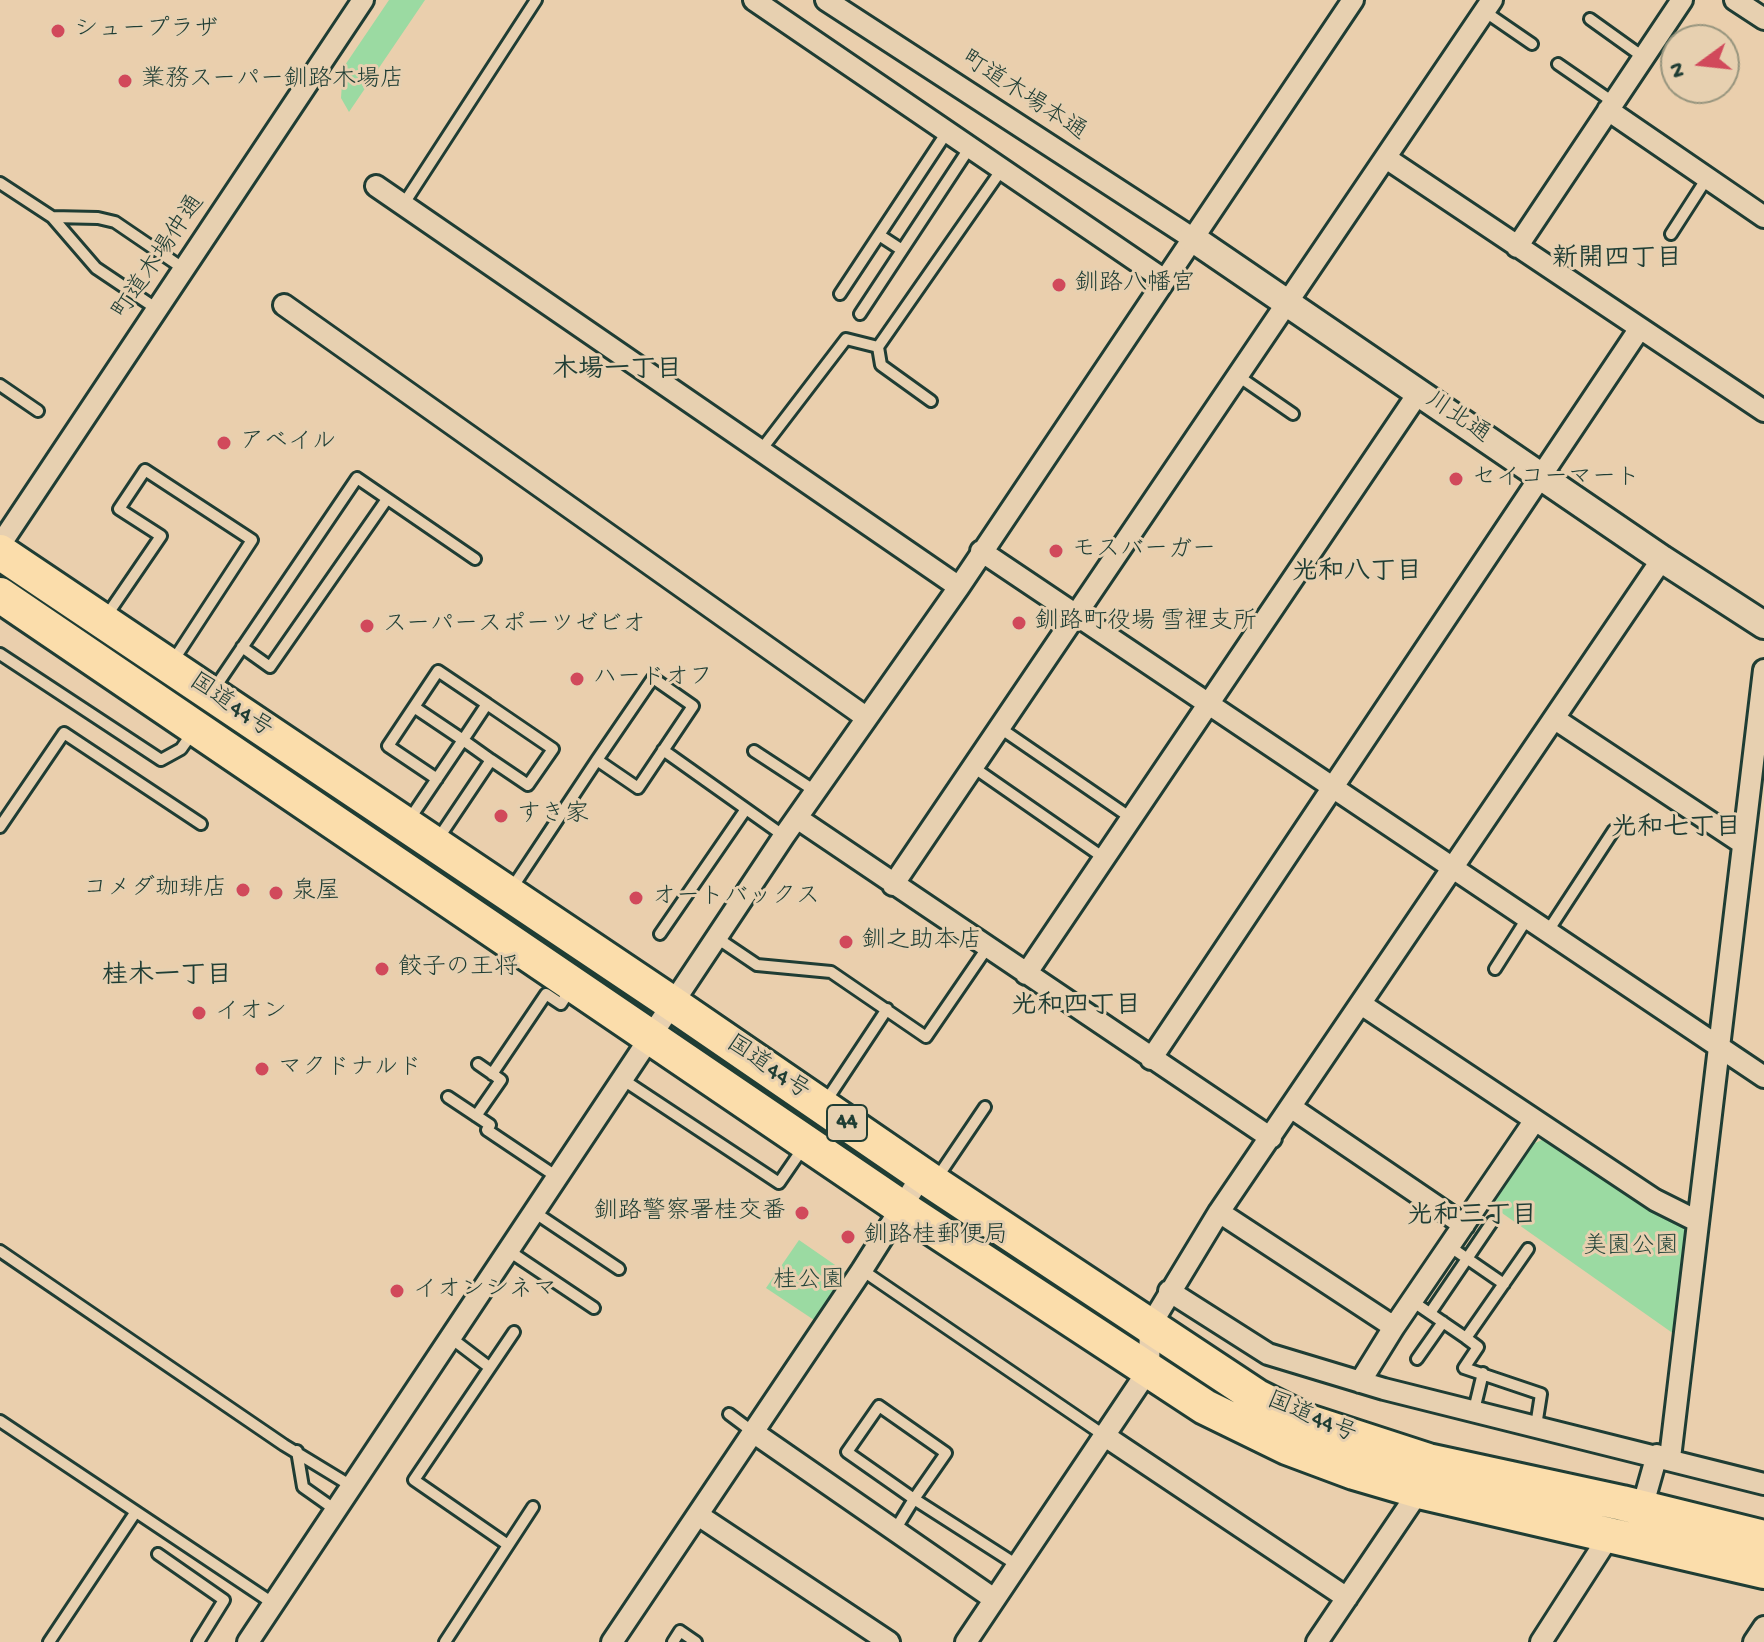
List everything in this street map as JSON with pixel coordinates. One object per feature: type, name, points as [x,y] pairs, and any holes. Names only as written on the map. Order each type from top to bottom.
[{"type":"highway","name":"国道44号","points":[[0,552],[170,666],[204,710],[449,872],[508,893],[928,1179],[1257,1397],[1423,1476]]},
{"type":"highway","name":"国道44号","points":[[0,595],[406,825],[449,872],[574,985],[902,1208],[1205,1407],[1254,1432],[1354,1472],[1423,1476],[1625,1516],[1764,1538]]},
{"type":"highway","name":"国道44号","points":[[1625,1516],[1764,1571]]},
{"type":"street","name":"町道木場仲通","points":[[0,545],[363,0]]},
{"type":"street","points":[[754,0],[1163,279]]},
{"type":"street","name":"町道木場本通","points":[[826,0],[1192,238]]},
{"type":"street","points":[[248,1642],[784,836],[959,587],[1353,0]]},
{"type":"street","points":[[1517,247],[1682,0]]},
{"type":"street","points":[[1735,0],[1764,19]]},
{"type":"street","points":[[893,885],[1488,5]]},
{"type":"street","points":[[1610,106],[1764,217]]},
{"type":"street","points":[[1386,158],[1764,411]]},
{"type":"street","points":[[376,186],[959,587]]},
{"type":"street","name":"川北通","points":[[1192,238],[1662,559],[1764,625]]},
{"type":"street","points":[[284,305],[867,718]]},
{"type":"street","points":[[1151,1059],[1640,328]]},
{"type":"street","points":[[1026,974],[1419,392]]},
{"type":"street","points":[[981,551],[1764,1077]]},
{"type":"street","points":[[966,1642],[1149,1369],[1150,1326],[1219,1212],[1662,559]]},
{"type":"street","points":[[1541,1642],[1663,1456],[1720,1047],[1764,670]]},
{"type":"street","points":[[1555,719],[1742,843]]},
{"type":"street","points":[[797,818],[1271,1138]]},
{"type":"street","points":[[1361,1004],[1655,1200],[1697,1221]]},
{"type":"street","points":[[1292,1108],[1464,1225]]},
{"type":"street","points":[[1360,1382],[1535,1120]]},
{"type":"street","points":[[612,1642],[902,1208],[928,1179]]},
{"type":"street","points":[[1219,1212],[1394,1327]]},
{"type":"street","points":[[1169,1291],[1268,1354],[1360,1382],[1663,1456],[1764,1484]]},
{"type":"street","points":[[753,1432],[994,1599]]},
{"type":"street","points":[[1105,1436],[1347,1598]]},
{"type":"street","points":[[1317,1642],[1423,1476]]},
{"type":"street","points":[[698,1515],[889,1642]]},
{"type":"street","points":[[1754,1642],[1764,1627]]},
{"type":"lane","points":[[403,205],[536,0]]},
{"type":"lane","points":[[1488,5],[1532,44]]},
{"type":"lane","points":[[1590,19],[1643,57]]},
{"type":"lane","points":[[1558,64],[1610,106]]},
{"type":"lane","points":[[840,294],[947,132]]},
{"type":"lane","points":[[860,314],[970,147]]},
{"type":"lane","points":[[931,401],[881,365],[878,347],[1002,169]]},
{"type":"lane","points":[[1671,234],[1707,178]]},
{"type":"lane","points":[[0,183],[52,217],[96,268],[157,309]]},
{"type":"lane","points":[[52,217],[98,218],[115,222],[184,269]]},
{"type":"lane","points":[[879,235],[902,250]]},
{"type":"lane","points":[[761,450],[846,339],[878,347]]},
{"type":"lane","points":[[1238,376],[1293,414]]},
{"type":"lane","points":[[0,385],[38,411]]},
{"type":"lane","points":[[103,621],[161,536],[119,509],[145,470],[252,540],[170,666]]},
{"type":"lane","points":[[0,654],[161,760],[181,749],[242,647],[357,478],[475,559]]},
{"type":"lane","points":[[242,647],[270,667],[387,499]]},
{"type":"lane","points":[[414,707],[528,785],[553,749],[438,671],[414,707],[388,746],[437,779]]},
{"type":"lane","points":[[508,893],[597,760],[653,678],[693,706],[638,788],[597,760]]},
{"type":"lane","points":[[406,825],[487,704]]},
{"type":"lane","points":[[1000,728],[1131,818]]},
{"type":"lane","points":[[0,827],[64,733],[201,824]]},
{"type":"lane","points":[[663,750],[784,836]]},
{"type":"lane","points":[[754,751],[815,791]]},
{"type":"lane","points":[[449,872],[491,760]]},
{"type":"lane","points":[[973,767],[1104,858]]},
{"type":"lane","points":[[660,934],[746,809]]},
{"type":"lane","points":[[1548,931],[1614,830]]},
{"type":"lane","points":[[1495,969],[1528,917]]},
{"type":"lane","points":[[717,938],[757,965],[831,972],[926,1037],[987,948]]},
{"type":"lane","points":[[492,1074],[546,994],[561,1004],[574,985]]},
{"type":"lane","points":[[822,1106],[887,1009]]},
{"type":"lane","points":[[476,1116],[501,1080],[478,1064]]},
{"type":"lane","points":[[622,1079],[779,1183],[807,1143]]},
{"type":"lane","points":[[448,1097],[490,1125],[487,1130],[557,1177]]},
{"type":"lane","points":[[928,1179],[985,1107]]},
{"type":"lane","points":[[534,1212],[619,1269]]},
{"type":"lane","points":[[1430,1313],[1492,1222]]},
{"type":"lane","points":[[1449,1246],[1504,1284]]},
{"type":"lane","points":[[1466,1338],[1528,1249]]},
{"type":"lane","points":[[0,1251],[353,1487]]},
{"type":"lane","points":[[509,1251],[594,1308]]},
{"type":"lane","points":[[862,1270],[1105,1436]]},
{"type":"lane","points":[[1412,1301],[1478,1347],[1464,1368],[1541,1394],[1536,1426]]},
{"type":"lane","points":[[1417,1359],[1443,1322]]},
{"type":"lane","points":[[508,1545],[414,1480],[514,1332]]},
{"type":"lane","points":[[451,1338],[489,1367]]},
{"type":"lane","points":[[1474,1410],[1483,1373]]},
{"type":"lane","points":[[895,1530],[914,1499],[946,1453],[879,1406],[847,1452],[914,1499],[1017,1565]]},
{"type":"lane","points":[[729,1414],[753,1432]]},
{"type":"lane","points":[[0,1421],[274,1604]]},
{"type":"lane","points":[[297,1451],[303,1487],[337,1511]]},
{"type":"lane","points":[[445,1642],[533,1507]]},
{"type":"lane","points":[[49,1642],[135,1513]]},
{"type":"lane","points":[[158,1554],[224,1600],[198,1642]]},
{"type":"lane","points":[[673,1642],[680,1631],[696,1642]]},
{"type":"green space","points":[[389,0],[425,0],[349,112],[341,98],[343,68]]},
{"type":"green space","name":"美園公園","points":[[1544,1139],[1680,1223],[1686,1230],[1674,1334],[1492,1206],[1533,1144]]},
{"type":"green space","name":"桂公園","points":[[799,1240],[851,1276],[820,1324],[766,1288]]},
{"type":"place","name":"シュープラザ","points":[[58,31]]},
{"type":"place","name":"業務スーパー釧路木場店","points":[[125,81]]},
{"type":"place","name":"釧路八幡宮","points":[[1059,285]]},
{"type":"place","name":"アベイル","points":[[224,443]]},
{"type":"place","name":"セイコーマート","points":[[1456,479]]},
{"type":"place","name":"モスバーガー","points":[[1056,551]]},
{"type":"place","name":"釧路町役場 雪裡支所","points":[[1019,623]]},
{"type":"place","name":"スーパースポーツゼビオ","points":[[367,626]]},
{"type":"place","name":"ハードオフ","points":[[577,679]]},
{"type":"place","name":"すき家","points":[[501,816]]},
{"type":"place","name":"コメダ珈琲店","points":[[243,890]]},
{"type":"place","name":"泉屋","points":[[276,893]]},
{"type":"place","name":"オートバックス","points":[[636,898]]},
{"type":"place","name":"釧之助本店","points":[[846,942]]},
{"type":"place","name":"餃子の王将","points":[[382,969]]},
{"type":"place","name":"イオン","points":[[199,1013]]},
{"type":"place","name":"マクドナルド","points":[[262,1069]]},
{"type":"place","name":"釧路警察署桂交番","points":[[802,1213]]},
{"type":"place","name":"釧路桂郵便局","points":[[848,1237]]},
{"type":"place","name":"イオンシネマ","points":[[397,1291]]},
{"type":"district","name":"新開四丁目","points":[[1617,261]]},
{"type":"district","name":"木場一丁目","points":[[617,372]]},
{"type":"district","name":"光和八丁目","points":[[1357,574]]},
{"type":"district","name":"光和七丁目","points":[[1676,830]]},
{"type":"district","name":"桂木一丁目","points":[[167,978]]},
{"type":"district","name":"光和四丁目","points":[[1076,1008]]},
{"type":"district","name":"光和三丁目","points":[[1472,1218]]}]
